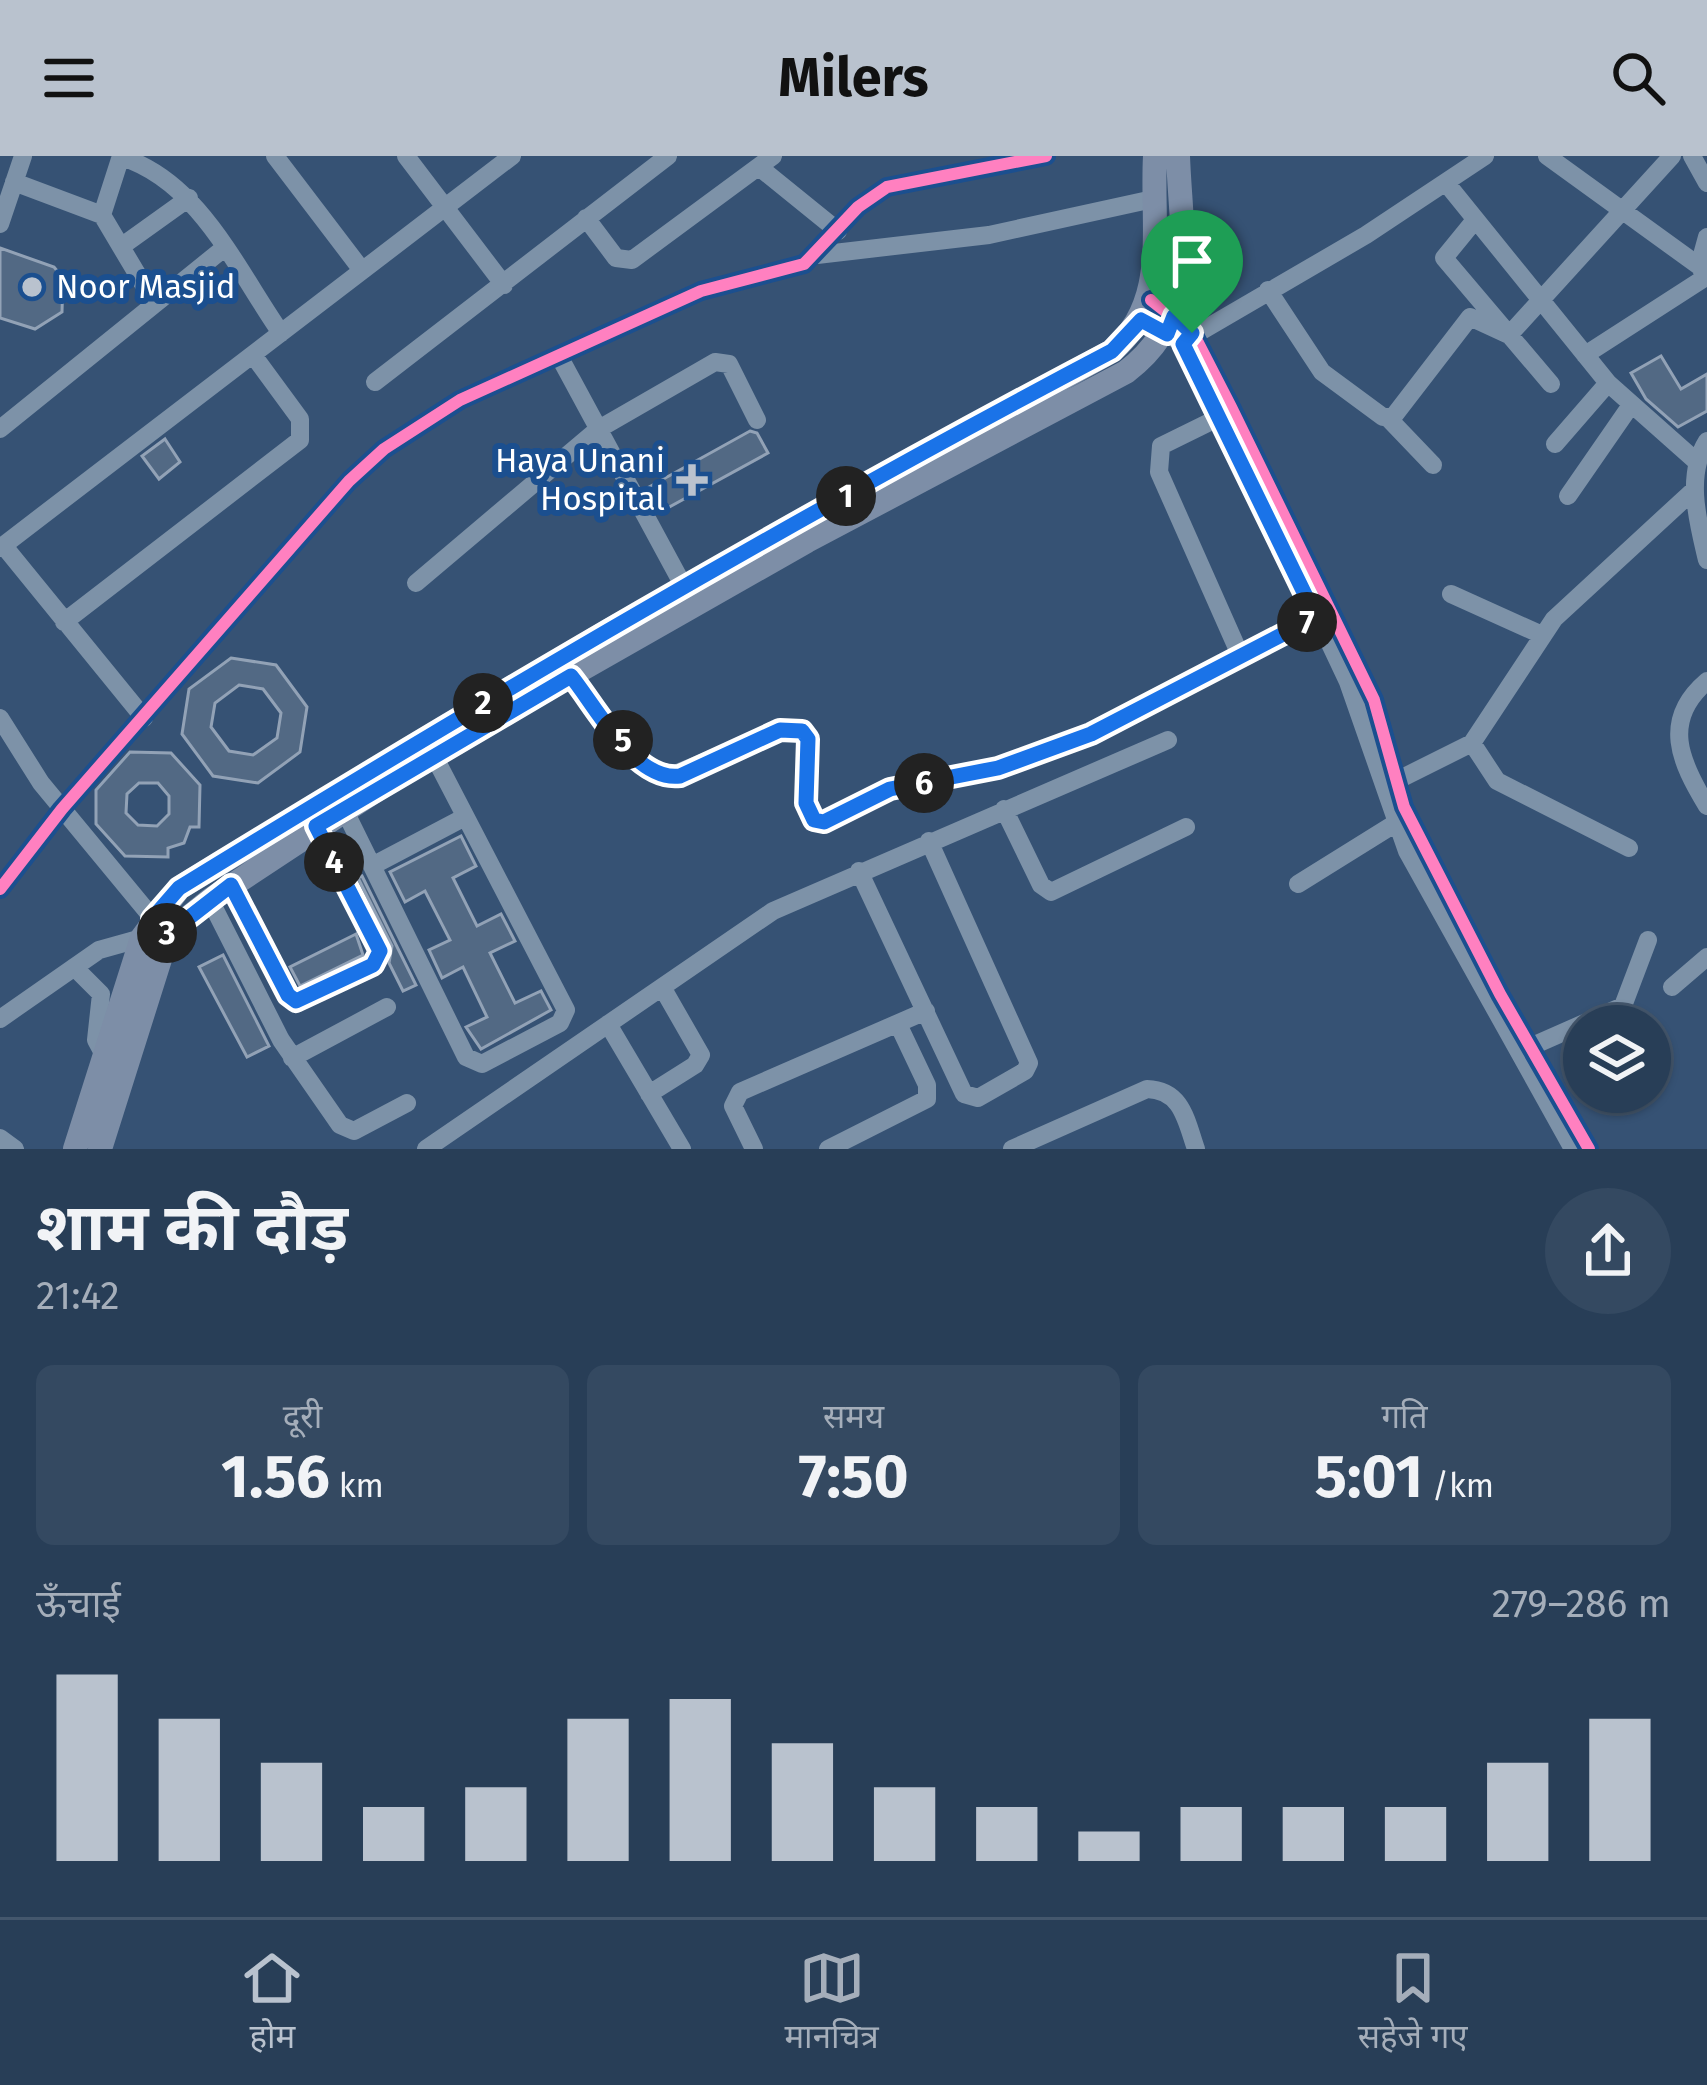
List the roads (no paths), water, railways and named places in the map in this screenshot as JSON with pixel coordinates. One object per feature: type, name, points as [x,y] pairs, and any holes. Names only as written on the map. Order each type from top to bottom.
[{"type":"main road","points":[[75,1149],[104,1055],[154,931],[179,888],[684,587],[1112,351],[1146,310],[1155,156]]},
{"type":"main road","points":[[100,1149],[154,931],[433,754],[807,541],[1126,372],[1179,332],[1178,156]]},
{"type":"street","points":[[0,224],[23,156]]},
{"type":"street","points":[[102,214],[121,156],[157,171],[188,199],[280,333]]},
{"type":"street","points":[[275,156],[361,269]]},
{"type":"street","points":[[406,156],[504,285]]},
{"type":"street","points":[[144,718],[2,546],[512,156]]},
{"type":"street","points":[[375,382],[668,156]]},
{"type":"street","points":[[817,255],[872,194],[887,187],[983,161],[1046,156]]},
{"type":"street","points":[[1179,332],[1268,290],[1447,184],[1485,156]]},
{"type":"street","points":[[1547,156],[1704,274]]},
{"type":"street","points":[[1509,335],[1672,156]]},
{"type":"street","points":[[1692,156],[1707,183]]},
{"type":"street","points":[[586,218],[616,258],[632,260],[766,161],[838,231]]},
{"type":"street","points":[[14,182],[102,214],[155,304]]},
{"type":"street","points":[[1447,184],[1608,382],[1697,462]]},
{"type":"street","points":[[0,889],[62,809],[349,481],[384,449],[460,400],[701,291],[788,270],[817,255],[1012,232],[1153,196]]},
{"type":"street","points":[[122,246],[188,199]]},
{"type":"street","points":[[1474,220],[1444,258],[1551,384]]},
{"type":"street","points":[[1704,274],[1707,237]]},
{"type":"street","points":[[0,429],[223,249]]},
{"type":"street","points":[[1585,355],[1704,274]]},
{"type":"street","points":[[1268,290],[1322,372],[1388,418],[1433,465]]},
{"type":"street","points":[[1146,310],[1179,332],[1374,700],[1394,782],[1530,1046],[1589,1149]]},
{"type":"street","points":[[1388,418],[1399,413],[1470,317],[1509,335]]},
{"type":"street","points":[[1179,332],[1365,722],[1396,824],[1573,1149]]},
{"type":"street","points":[[64,622],[300,440],[300,419],[253,356]]},
{"type":"street","points":[[559,356],[684,587]]},
{"type":"street","points":[[416,583],[597,430],[721,360],[729,364],[757,420]]},
{"type":"street","points":[[1555,444],[1608,382]]},
{"type":"street","points":[[1568,496],[1631,405]]},
{"type":"street","points":[[1222,416],[1162,446],[1160,472],[1241,657]]},
{"type":"street","points":[[1707,441],[1697,462],[1695,489],[1707,560]]},
{"type":"street","points":[[1394,782],[1472,742],[1542,635],[1580,593],[1695,489]]},
{"type":"street","points":[[1451,594],[1542,635]]},
{"type":"street","points":[[571,676],[641,763],[665,778],[680,776],[780,730],[802,731],[808,739],[806,803],[814,820],[824,822],[890,789],[998,768],[1091,734],[1316,617]]},
{"type":"street","points":[[1707,681],[1686,703],[1677,737],[1686,771],[1707,806]]},
{"type":"street","points":[[0,718],[154,931],[110,944],[0,1019]]},
{"type":"street","points":[[426,1149],[773,911],[1168,740]]},
{"type":"street","points":[[1472,742],[1497,781],[1629,848]]},
{"type":"street","points":[[344,809],[466,1057],[482,1064],[560,1023],[566,1014],[433,754]]},
{"type":"street","points":[[1004,809],[1040,885],[1051,892],[1186,826]]},
{"type":"street","points":[[371,866],[465,817]]},
{"type":"street","points":[[1298,884],[1396,824]]},
{"type":"street","points":[[220,892],[291,999],[302,1000],[377,962],[380,951],[316,826]]},
{"type":"street","points":[[859,871],[968,1098],[978,1099],[1028,1067],[929,841]]},
{"type":"street","points":[[220,892],[292,1058],[346,1130],[361,1128],[407,1103]]},
{"type":"street","points":[[1530,1046],[1623,1006],[1648,940]]},
{"type":"street","points":[[1672,987],[1707,957]]},
{"type":"street","points":[[74,968],[100,994],[96,1040],[104,1055]]},
{"type":"street","points":[[649,1094],[695,1065],[701,1055],[662,987]]},
{"type":"street","points":[[292,1058],[387,1007]]},
{"type":"street","points":[[754,1149],[734,1106],[740,1092],[926,1011]]},
{"type":"street","points":[[608,1024],[682,1149]]},
{"type":"street","points":[[828,1149],[927,1099],[927,1085],[898,1024]]},
{"type":"street","points":[[1012,1149],[1147,1089],[1167,1091],[1175,1099],[1196,1149]]},
{"type":"street","points":[[0,1138],[15,1149]]},
{"type":"place","name":"Noor Masjid","points":[[32,287]]},
{"type":"place","name":"Haya Unani Hospital","points":[[692,480]]}]
